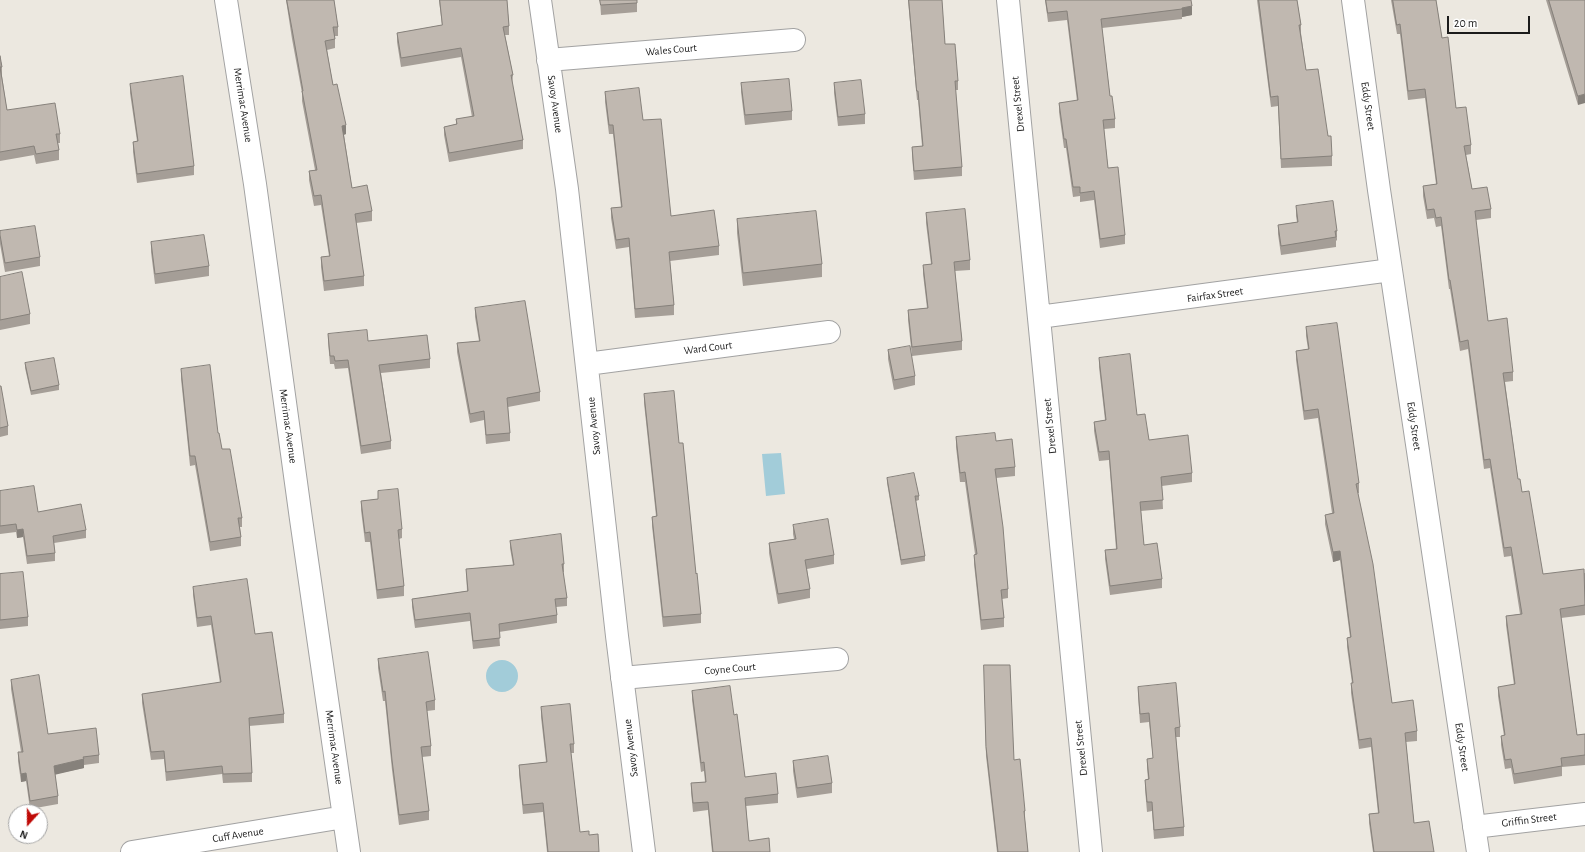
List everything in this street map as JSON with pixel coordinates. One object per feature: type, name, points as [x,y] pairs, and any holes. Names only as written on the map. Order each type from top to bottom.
[{"type":"street","name":"Merrimac Avenue","points":[[226,0],[255,184],[349,852]]},
{"type":"street","name":"Savoy Avenue","points":[[540,0],[567,189],[622,678],[644,852]]},
{"type":"street","name":"Drexel Street","points":[[1008,0],[1092,852]]},
{"type":"street","name":"Eddy Street","points":[[1353,0],[1391,270],[1478,852]]},
{"type":"street","name":"Wales Court","points":[[548,60],[794,40]]},
{"type":"street","name":"Fairfax Street","points":[[1039,317],[1391,270]]},
{"type":"street","name":"Ward Court","points":[[587,364],[829,332]]},
{"type":"street","name":"Coyne Court","points":[[622,678],[837,659]]},
{"type":"street","name":"Griffin Street","points":[[1474,827],[1585,814]]},
{"type":"street","name":"Cuff Avenue","points":[[132,852],[344,817]]},
{"type":"water","points":[[781,453],[785,494],[766,496],[762,454]]},
{"type":"water","points":[[502,660],[513,665],[518,676],[513,687],[502,692],[491,687],[486,676],[491,665]]},
{"type":"building","points":[[287,0],[334,0],[338,27],[333,27],[335,39],[325,41],[333,85],[337,84],[346,125],[342,126],[352,188],[367,185],[372,211],[355,214],[364,276],[324,281],[321,257],[330,256],[321,195],[314,196],[309,171],[317,170]]},
{"type":"building","points":[[440,0],[507,0],[509,26],[503,27],[513,75],[511,75],[523,140],[449,153],[444,127],[457,124],[456,119],[474,116],[461,48],[401,58],[397,33],[442,25]]},
{"type":"building","points":[[600,0],[637,0],[637,3],[601,5]]},
{"type":"building","points":[[909,0],[942,0],[945,44],[955,44],[958,81],[955,81],[962,167],[914,171],[912,147],[923,146]]},
{"type":"building","points":[[1046,0],[1191,0],[1192,6],[1182,9],[1101,19],[1110,96],[1112,96],[1115,119],[1103,120],[1108,168],[1118,167],[1125,235],[1100,239],[1094,191],[1080,193],[1080,187],[1073,187],[1059,103],[1078,100],[1067,11],[1048,13]]},
{"type":"building","points":[[1259,0],[1297,0],[1301,25],[1299,25],[1306,70],[1318,69],[1328,136],[1331,136],[1332,156],[1281,159],[1278,96],[1271,97]]},
{"type":"building","points":[[1393,0],[1436,0],[1442,38],[1448,37],[1456,108],[1466,107],[1471,145],[1464,146],[1472,189],[1487,187],[1491,209],[1475,211],[1488,321],[1507,318],[1513,372],[1503,373],[1518,479],[1520,479],[1522,492],[1529,491],[1543,574],[1584,569],[1585,605],[1560,609],[1577,735],[1585,734],[1585,755],[1561,758],[1562,766],[1514,774],[1511,759],[1505,760],[1501,736],[1505,735],[1498,687],[1515,684],[1506,616],[1522,614],[1511,547],[1504,548],[1490,459],[1484,460],[1468,340],[1460,342],[1449,280],[1441,217],[1436,218],[1434,209],[1427,210],[1423,186],[1437,184],[1425,89],[1408,91],[1400,24],[1397,25]]},
{"type":"building","points":[[1549,0],[1585,0],[1585,94],[1578,96]]},
{"type":"building","points":[[0,56],[2,67],[0,67]]},
{"type":"building","points":[[0,67],[7,110],[55,103],[60,134],[56,134],[59,150],[36,154],[34,146],[0,152]]},
{"type":"building","points":[[183,76],[194,166],[137,174],[133,142],[138,141],[130,84]]},
{"type":"building","points":[[789,79],[792,111],[745,115],[741,83]]},
{"type":"building","points":[[861,80],[865,114],[838,117],[834,83]]},
{"type":"building","points":[[639,88],[643,120],[661,119],[671,216],[714,210],[719,246],[669,252],[674,305],[635,309],[629,238],[616,240],[611,208],[622,207],[613,125],[609,125],[605,92]]},
{"type":"building","points":[[1333,201],[1337,231],[1335,231],[1336,237],[1281,246],[1278,225],[1298,222],[1296,206]]},
{"type":"building","points":[[965,209],[970,260],[954,262],[962,341],[912,347],[908,310],[928,308],[923,265],[932,264],[926,213]]},
{"type":"building","points":[[816,211],[822,264],[743,273],[737,219]]},
{"type":"building","points":[[35,226],[40,257],[5,263],[0,231]]},
{"type":"building","points":[[204,235],[209,266],[155,274],[151,242]]},
{"type":"building","points":[[22,272],[30,314],[0,320],[0,277]]},
{"type":"building","points":[[525,301],[540,392],[507,398],[510,433],[486,435],[484,411],[470,414],[457,343],[480,341],[475,308]]},
{"type":"building","points":[[1337,323],[1359,483],[1356,484],[1373,564],[1392,703],[1413,700],[1417,731],[1405,733],[1414,823],[1429,821],[1434,852],[1374,852],[1369,814],[1379,813],[1371,738],[1359,740],[1351,683],[1353,683],[1347,638],[1351,637],[1340,551],[1333,552],[1325,515],[1334,513],[1318,409],[1304,411],[1296,351],[1309,349],[1306,327]]},
{"type":"building","points":[[367,330],[368,341],[427,335],[430,359],[379,365],[391,441],[361,446],[348,360],[335,361],[334,356],[330,356],[328,334]]},
{"type":"building","points":[[910,346],[915,376],[894,380],[888,350]]},
{"type":"building","points":[[1130,354],[1137,415],[1145,414],[1149,440],[1188,435],[1192,473],[1161,477],[1163,500],[1140,502],[1144,545],[1157,543],[1162,579],[1110,586],[1105,550],[1117,549],[1109,451],[1099,452],[1094,422],[1106,420],[1099,358]]},
{"type":"building","points":[[54,358],[59,385],[31,391],[25,363]]},
{"type":"building","points":[[210,365],[218,433],[222,449],[230,449],[242,518],[238,518],[241,537],[210,542],[195,456],[190,456],[181,369]]},
{"type":"building","points":[[0,386],[8,426],[0,428]]},
{"type":"building","points":[[674,391],[679,443],[683,443],[701,614],[663,617],[652,517],[657,516],[644,394]]},
{"type":"building","points":[[995,433],[996,441],[1012,439],[1015,467],[995,469],[1003,527],[1008,589],[1001,590],[1004,618],[981,620],[974,555],[977,554],[965,472],[960,473],[956,437]]},
{"type":"building","points":[[914,473],[919,496],[915,496],[925,556],[901,560],[887,478]]},
{"type":"building","points":[[34,486],[38,512],[81,504],[86,530],[53,536],[55,553],[27,556],[23,529],[17,530],[16,524],[0,526],[0,491]]},
{"type":"building","points":[[398,489],[402,529],[398,530],[404,586],[377,590],[370,532],[365,533],[361,501],[378,499],[378,491]]},
{"type":"building","points":[[828,519],[834,555],[805,560],[810,589],[778,594],[769,543],[796,539],[793,525]]},
{"type":"building","points":[[561,534],[564,564],[562,564],[567,598],[555,599],[557,615],[499,624],[500,638],[473,641],[470,613],[415,620],[412,599],[468,591],[466,569],[514,565],[510,541]]},
{"type":"building","points":[[23,572],[28,617],[0,620],[0,574]]},
{"type":"building","points":[[247,579],[255,634],[272,632],[284,714],[249,718],[252,773],[223,774],[222,766],[166,772],[164,751],[151,752],[142,694],[221,682],[211,616],[197,618],[193,587]]},
{"type":"building","points":[[428,652],[435,700],[426,702],[431,746],[421,747],[429,811],[399,815],[385,691],[383,692],[378,659]]},
{"type":"building","points":[[984,665],[1010,665],[1014,760],[1020,759],[1028,852],[998,852],[986,747]]},
{"type":"building","points":[[39,675],[48,734],[96,728],[99,755],[83,757],[84,759],[54,766],[58,796],[30,801],[26,773],[21,774],[18,752],[23,752],[11,680]]},
{"type":"building","points":[[1176,683],[1180,727],[1175,728],[1184,827],[1154,830],[1152,802],[1147,802],[1145,780],[1149,779],[1147,759],[1153,758],[1149,713],[1140,714],[1138,687]]},
{"type":"building","points":[[730,686],[734,715],[737,714],[745,777],[776,773],[778,794],[745,798],[749,841],[769,838],[770,852],[713,852],[708,802],[693,803],[691,783],[706,782],[704,762],[701,763],[692,691]]},
{"type":"building","points":[[570,704],[574,744],[570,744],[580,832],[589,831],[589,835],[598,834],[599,852],[548,852],[543,803],[523,805],[519,765],[547,762],[541,707]]},
{"type":"building","points":[[828,756],[832,783],[797,788],[793,761]]}]
